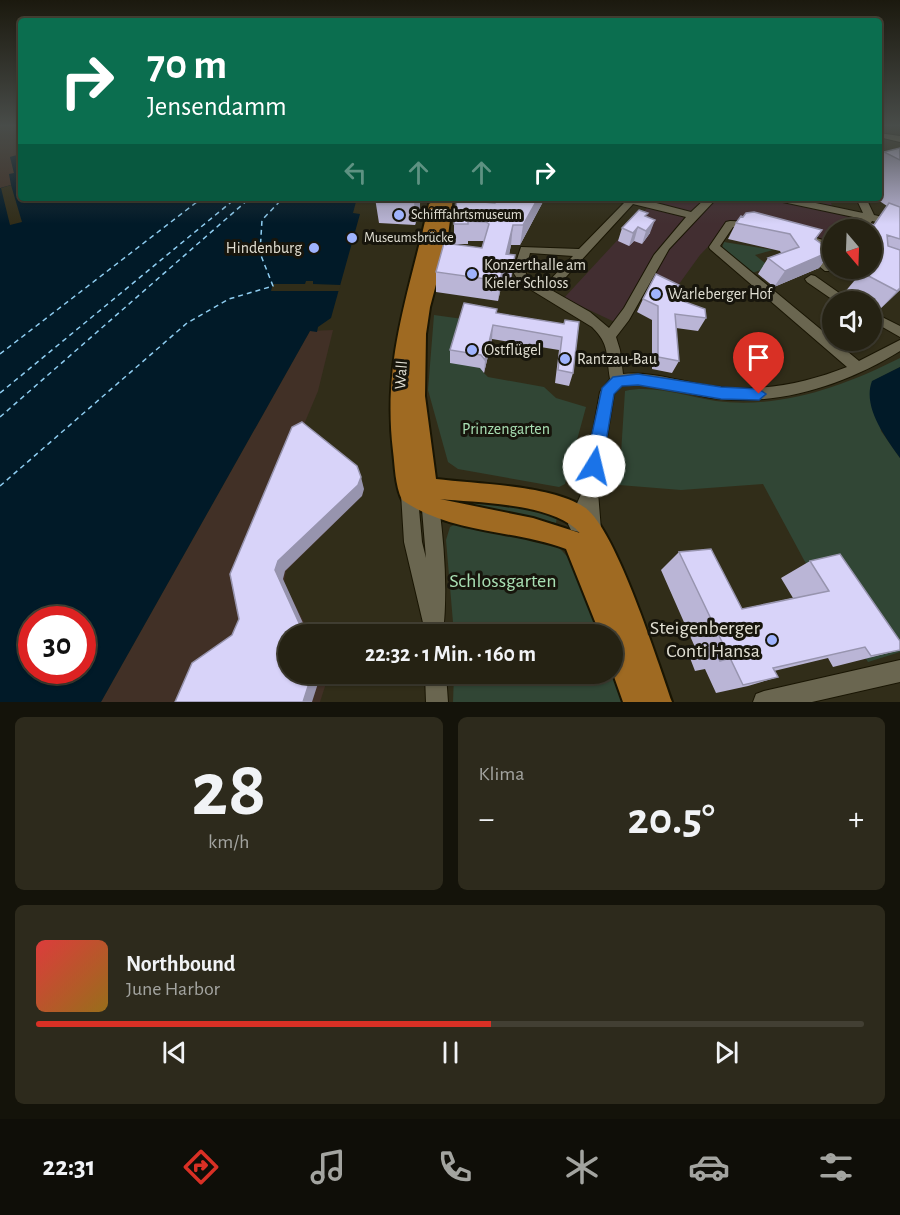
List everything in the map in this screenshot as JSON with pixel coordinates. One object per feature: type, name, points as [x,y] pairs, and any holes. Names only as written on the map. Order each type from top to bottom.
[{"type":"main road","name":"Wall","points":[[436,201],[436,231]]},
{"type":"main road","name":"Wall","points":[[422,496],[416,371],[422,307],[436,231],[446,201]]},
{"type":"main road","points":[[422,496],[528,525],[582,528]]},
{"type":"main road","points":[[582,528],[609,624]]},
{"type":"main road","points":[[582,528],[619,589],[659,702]]},
{"type":"main road","points":[[623,666],[636,702]]},
{"type":"street","points":[[545,292],[630,201]]},
{"type":"street","points":[[635,201],[692,215]]},
{"type":"street","points":[[609,336],[639,294],[643,281],[666,247],[692,215],[708,201]]},
{"type":"street","points":[[793,201],[900,224]]},
{"type":"street","points":[[862,201],[870,217]]},
{"type":"street","points":[[764,227],[745,223],[730,224],[714,247],[857,366]]},
{"type":"street","points":[[794,234],[822,242]]},
{"type":"street","points":[[822,248],[812,255],[822,263]]},
{"type":"street","points":[[582,253],[525,249],[520,275],[591,318],[609,336],[618,381]]},
{"type":"street","points":[[811,279],[829,291]]},
{"type":"street","points":[[882,322],[900,332]]},
{"type":"street","points":[[582,528],[605,399],[607,392],[618,381],[638,380],[741,395],[777,394],[806,387],[900,345]]},
{"type":"street","points":[[422,496],[436,587],[433,624]]},
{"type":"street","name":"Wall","points":[[422,496],[410,520],[432,624]]},
{"type":"street","points":[[764,702],[900,670]]},
{"type":"street","points":[[436,684],[437,702]]},
{"type":"shaded area","points":[[0,159],[10,159],[14,173],[0,228]]},
{"type":"shaded area","points":[[639,201],[831,201],[833,211],[864,218],[822,219],[822,244],[730,224],[700,255],[674,291],[648,283],[623,326],[564,298],[648,207]]},
{"type":"shaded area","points":[[333,330],[318,391],[305,422],[305,435],[361,479],[364,489],[362,496],[286,571],[284,583],[305,624],[278,624],[278,684],[326,684],[320,702],[101,702],[310,331]]},
{"type":"green space","points":[[724,242],[773,250],[755,255],[770,267],[752,273],[722,248]]},
{"type":"green space","name":"Prinzengarten","points":[[434,315],[463,319],[483,372],[488,377],[544,387],[556,398],[586,407],[565,484],[559,487],[458,469],[448,462],[428,390]]},
{"type":"green space","points":[[900,358],[900,367],[873,381],[881,431],[900,458],[900,652],[868,662],[804,560],[763,484],[681,490],[619,485],[625,391],[648,389],[716,401],[764,402],[787,399],[833,386]]},
{"type":"green space","points":[[453,499],[540,509],[557,517],[556,523],[492,510],[455,507]]},
{"type":"green space","name":"Schlossgarten","points":[[463,520],[526,532],[544,538],[567,556],[575,567],[599,624],[453,624],[446,540],[450,527]]},
{"type":"green space","points":[[454,684],[618,684],[624,702],[453,702]]},
{"type":"water","points":[[10,159],[18,159],[18,201],[356,201],[353,213],[360,214],[331,318],[318,327],[317,332],[310,331],[101,702],[0,702],[0,188],[11,185],[9,174],[14,173]]},
{"type":"water","points":[[900,367],[900,458],[877,422],[870,401],[870,391],[872,381]]},
{"type":"pier","points":[[11,185],[22,222],[10,225],[1,188]]},
{"type":"pier","points":[[306,281],[313,281],[313,284],[341,285],[339,291],[271,291],[273,284],[305,284]]},
{"type":"building","points":[[457,201],[495,203],[496,201],[536,201],[523,225],[513,225],[506,254],[515,255],[513,265],[504,263],[500,281],[436,272],[444,243],[482,248],[489,224],[468,221],[468,224],[454,224]]},
{"type":"building","points":[[889,203],[900,207],[900,239],[887,235],[888,246],[900,250],[900,288],[897,291],[874,279],[882,279],[882,219],[878,219]]},
{"type":"building","points":[[639,210],[648,213],[645,216],[655,220],[646,231],[638,227],[633,233],[622,228]]},
{"type":"building","points":[[754,212],[822,230],[815,239],[822,244],[822,255],[785,271],[768,258],[799,247],[790,234],[736,223],[746,213]]},
{"type":"building","points":[[656,274],[683,287],[674,298],[705,309],[706,318],[675,314],[679,361],[658,357],[658,306],[643,299]]},
{"type":"building","points":[[464,303],[497,309],[496,313],[564,324],[565,320],[579,322],[573,373],[558,370],[562,337],[493,325],[485,360],[481,355],[450,350]]},
{"type":"building","points":[[302,422],[357,466],[361,477],[358,485],[278,561],[275,570],[299,624],[278,624],[278,684],[309,684],[303,702],[175,702],[192,663],[232,635],[239,619],[230,574],[292,427]]},
{"type":"building","points":[[711,549],[742,609],[829,591],[810,561],[840,554],[900,641],[900,650],[871,656],[865,647],[773,668],[778,677],[743,685],[730,658],[720,661],[713,647],[723,644],[679,552]]},
{"type":"ferry route","points":[[0,354],[198,201]]},
{"type":"ferry route","points":[[0,393],[232,201]]},
{"type":"ferry route","points":[[0,417],[247,201]]},
{"type":"ferry route","points":[[0,486],[187,323],[229,299],[273,286],[260,253],[262,220],[280,201]]},
{"type":"place","name":"Schifffahrtsmuseum","points":[[399,215]]},
{"type":"place","name":"Museumsbrücke","points":[[352,238]]},
{"type":"place","name":"Hindenburg","points":[[314,248]]},
{"type":"place","name":"Konzerthalle am Kieler Schloss","points":[[472,274]]},
{"type":"place","name":"Warleberger Hof","points":[[656,294]]},
{"type":"place","name":"Ostflügel","points":[[472,350]]},
{"type":"place","name":"Rantzau-Bau","points":[[565,359]]},
{"type":"place","name":"Steigenberger Conti Hansa","points":[[772,640]]},
{"type":"route","points":[[594,466],[607,392],[618,381],[638,380],[721,393],[759,394]]}]
